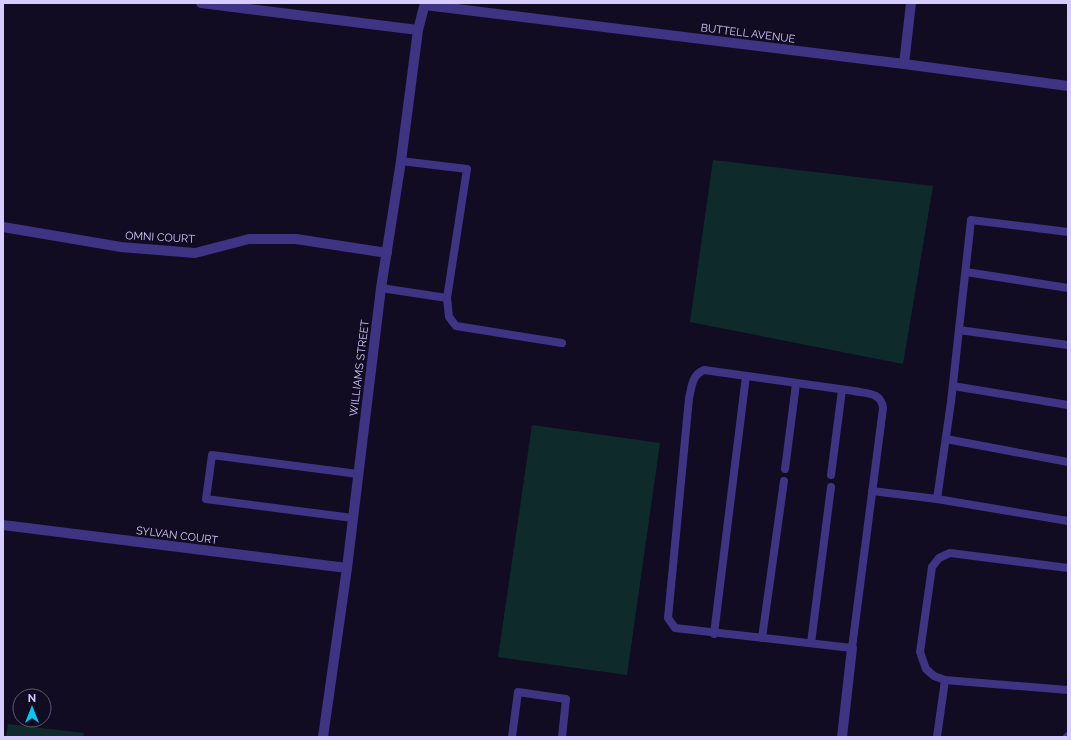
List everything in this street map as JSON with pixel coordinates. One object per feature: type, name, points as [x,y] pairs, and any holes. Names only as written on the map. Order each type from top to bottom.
[{"type":"street","points":[[200,3],[418,30]]},
{"type":"street","points":[[904,64],[911,3]]},
{"type":"street","name":"WILLIAMS STREET","points":[[324,737],[347,568],[381,288],[401,161],[418,30],[425,4]]},
{"type":"street","name":"BUTTELL AVENUE","points":[[425,4],[1068,86]]},
{"type":"street","name":"OMNI COURT","points":[[3,227],[121,247],[195,253],[249,239],[296,239],[387,253]]},
{"type":"street","name":"SYLVAN COURT","points":[[3,525],[347,568]]},
{"type":"street","points":[[842,737],[852,648]]},
{"type":"lane","points":[[401,161],[466,170],[448,298],[449,317],[456,326],[562,343]]},
{"type":"lane","points":[[937,499],[953,386],[971,220],[1068,232]]},
{"type":"lane","points":[[966,272],[1068,288]]},
{"type":"lane","points":[[381,288],[448,298]]},
{"type":"lane","points":[[959,330],[1068,345]]},
{"type":"lane","points":[[704,370],[796,384],[877,396],[882,401],[883,408],[852,648],[714,634],[675,628],[668,618],[689,398],[694,379],[698,373],[704,370]]},
{"type":"lane","points":[[714,634],[746,376]]},
{"type":"lane","points":[[785,470],[796,384]]},
{"type":"lane","points":[[953,386],[1068,405]]},
{"type":"lane","points":[[831,475],[842,390]]},
{"type":"lane","points":[[946,438],[1068,462]]},
{"type":"lane","points":[[353,518],[206,499],[212,455],[358,474]]},
{"type":"lane","points":[[762,638],[784,481]]},
{"type":"lane","points":[[811,643],[831,487]]},
{"type":"lane","points":[[872,491],[937,499],[1068,521]]},
{"type":"lane","points":[[1068,568],[950,553],[939,558],[932,567],[920,652],[926,669],[934,676],[945,680],[1068,690]]},
{"type":"lane","points":[[937,737],[945,680]]},
{"type":"lane","points":[[512,737],[518,692],[566,699],[562,737]]},
{"type":"green space","points":[[713,160],[933,186],[903,364],[690,322]]},
{"type":"green space","points":[[532,425],[660,443],[627,675],[498,657]]},
{"type":"green space","points":[[8,724],[12,724],[12,728],[42,728],[84,733],[83,737],[6,737]]}]
